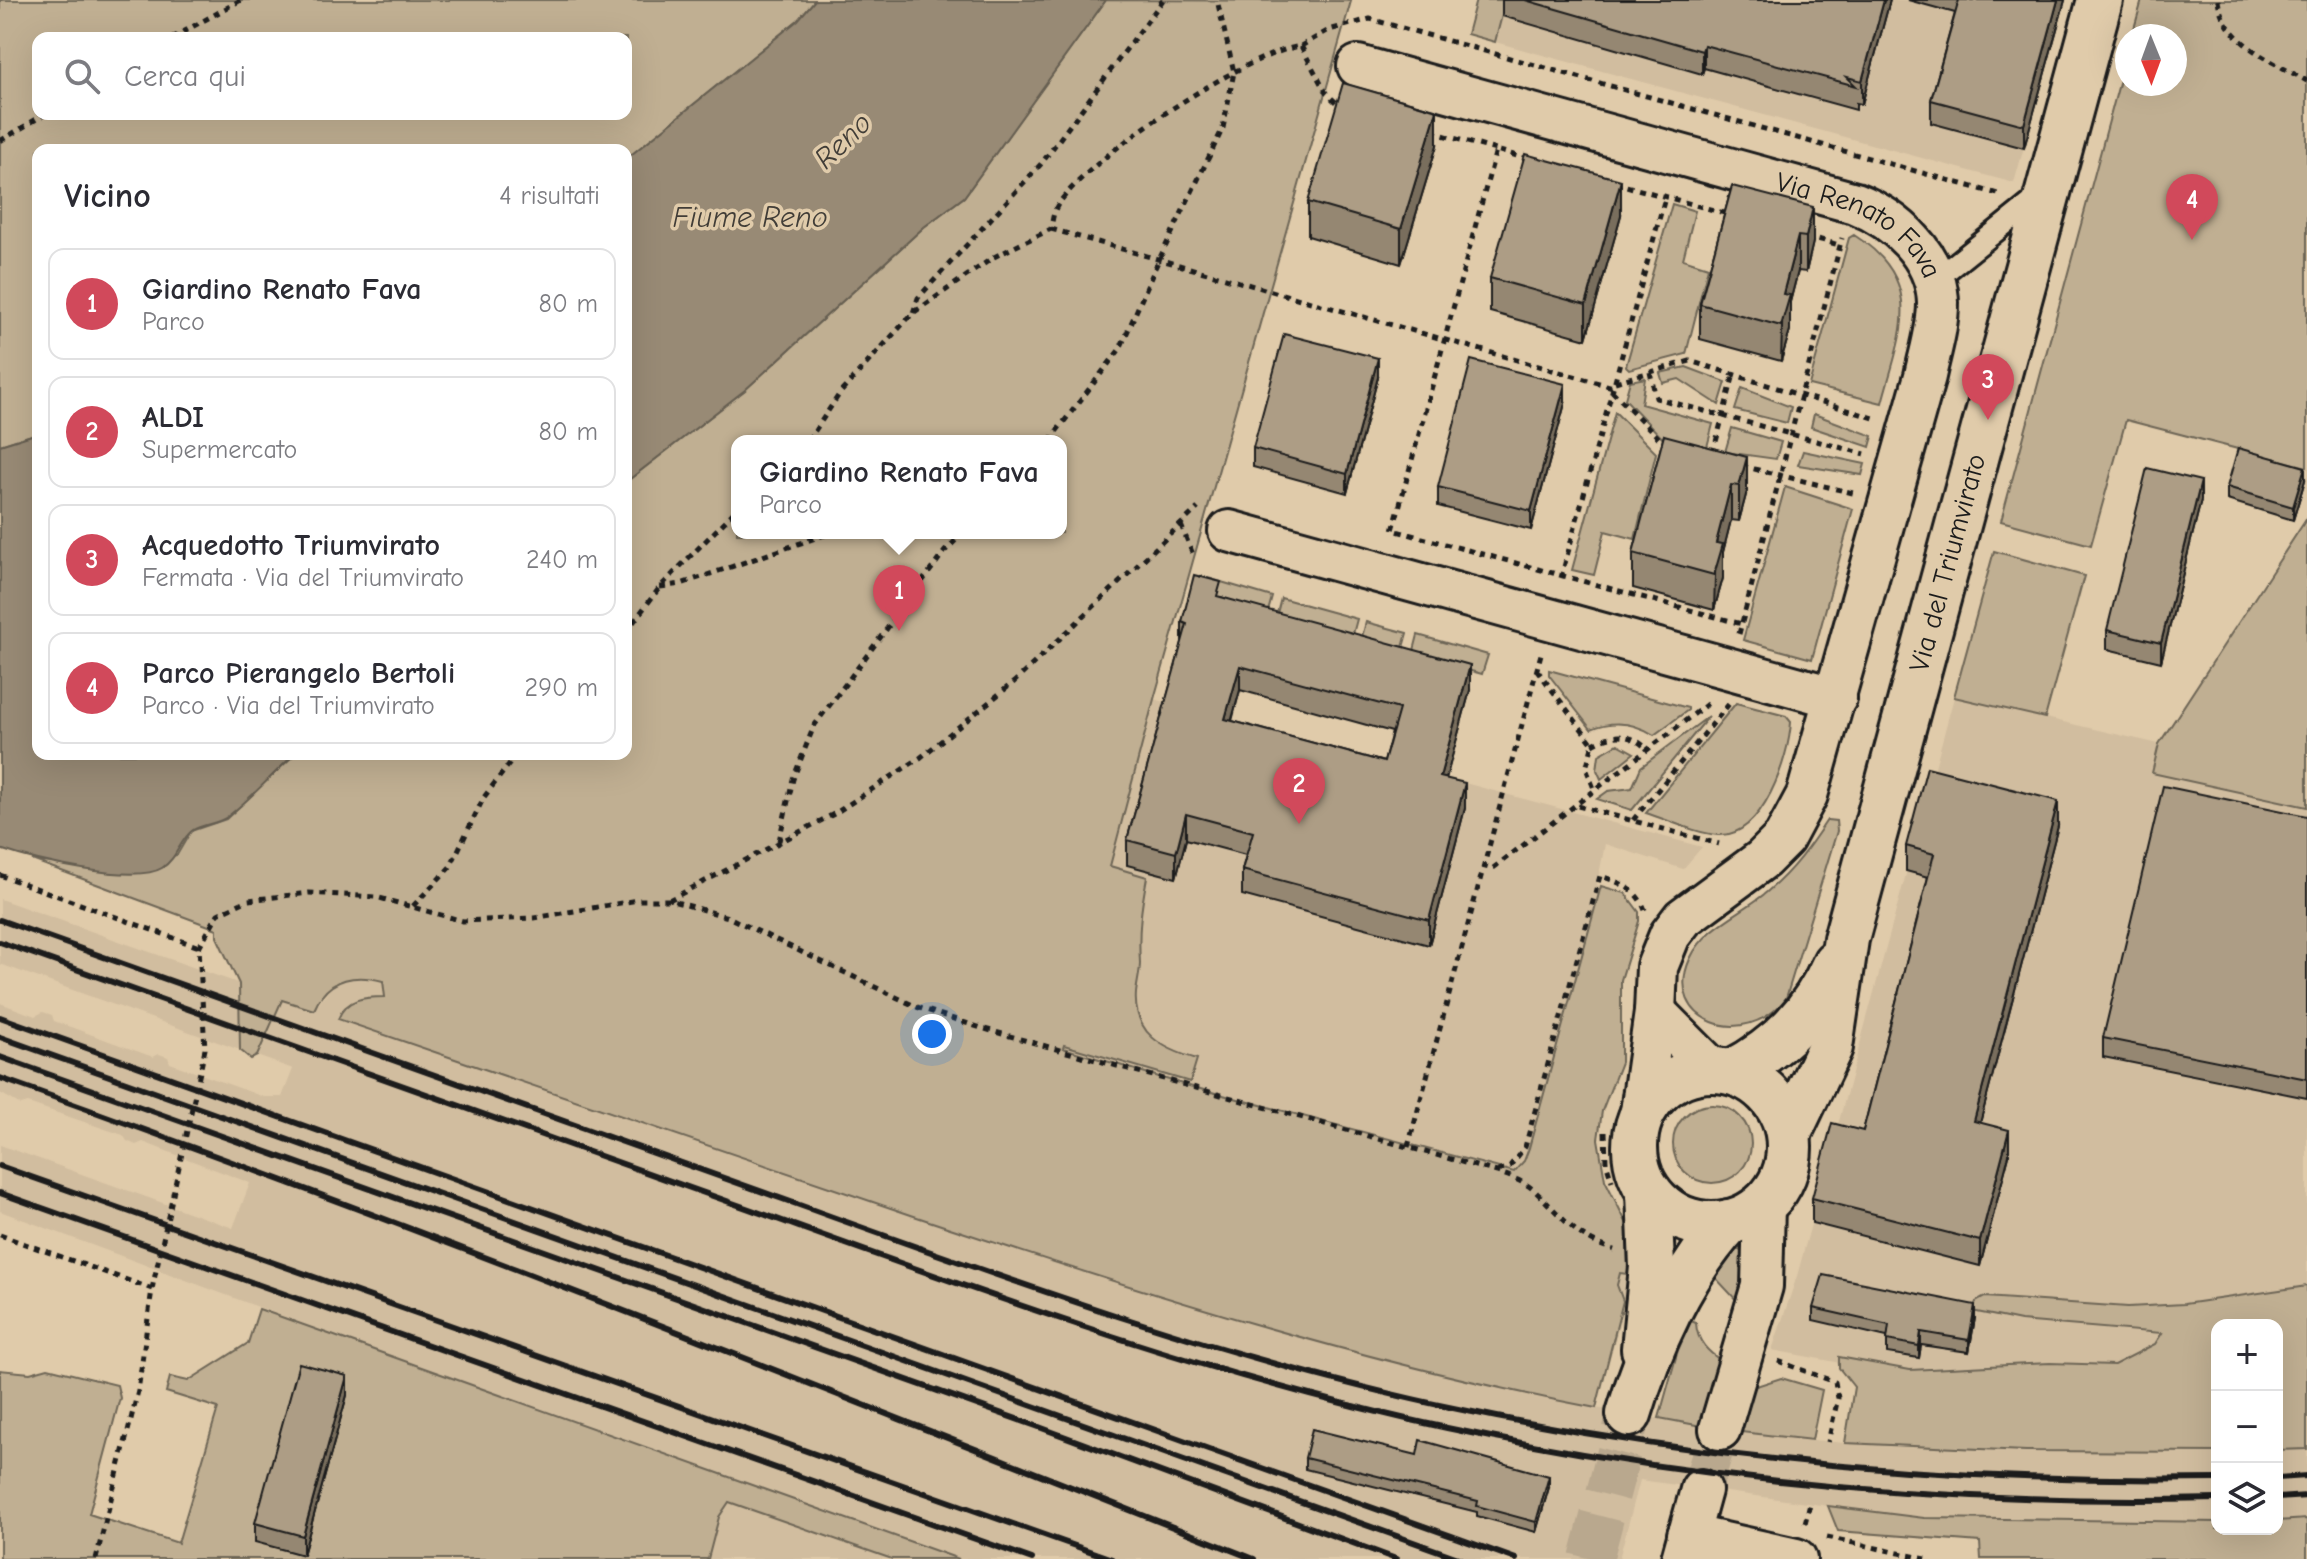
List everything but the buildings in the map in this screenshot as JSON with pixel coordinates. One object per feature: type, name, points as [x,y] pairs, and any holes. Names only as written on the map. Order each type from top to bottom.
[{"type":"main road","name":"Via del Triumvirato","points":[[1789,1133],[1830,1047],[1846,939],[2030,192],[2100,0]]},
{"type":"main road","name":"Via del Triumvirato","points":[[1722,1071],[1768,1051],[1793,1028],[1821,992],[1846,939]]},
{"type":"main road","points":[[1722,1071],[1746,1077],[1768,1093],[1785,1118],[1790,1147],[1784,1176],[1701,1259],[1635,1394],[1652,1267],[1649,1192],[1637,1162],[1635,1146],[1640,1119],[1659,1091],[1674,1079],[1722,1071]]},
{"type":"main road","points":[[1649,1192],[1662,1205],[1694,1222],[1747,1213]]},
{"type":"street","name":"Via Renato Fava","points":[[1358,66],[1855,203],[1887,218],[1907,236],[1934,281],[1938,301],[1934,339],[1807,795],[1784,838],[1763,859],[1683,918],[1670,935],[1657,967],[1655,1012],[1640,1119]]},
{"type":"street","points":[[1215,518],[1550,619],[1727,680],[1836,698]]},
{"type":"street","points":[[1655,1012],[1722,1071]]},
{"type":"street","points":[[1720,1429],[1762,1286],[1747,1213]]},
{"type":"street","points":[[1701,1490],[1685,1547],[1805,1542]]},
{"type":"lane","points":[[1934,281],[2030,192]]},
{"type":"path","points":[[183,32],[241,0]]},
{"type":"path","points":[[913,313],[918,298],[1041,164],[1163,0]]},
{"type":"path","points":[[1054,435],[1120,349],[1223,128],[1234,72],[1217,0]]},
{"type":"path","points":[[2218,0],[2223,22],[2237,37],[2307,81]]},
{"type":"path","points":[[1051,229],[1057,206],[1117,149],[1234,72],[1280,49],[1301,46],[1337,27],[1370,19],[2030,192]]},
{"type":"path","points":[[1301,46],[1326,93],[1337,106],[1351,110]]},
{"type":"path","points":[[0,141],[35,120]]},
{"type":"path","points":[[1424,130],[1542,163]]},
{"type":"path","points":[[1496,150],[1393,530],[1742,624]]},
{"type":"path","points":[[1408,1147],[1482,866],[1679,152]]},
{"type":"path","points":[[1604,180],[1738,217]]},
{"type":"path","points":[[1482,866],[1492,869],[1577,806],[1649,751],[1727,680],[1839,245],[1855,203]]},
{"type":"path","points":[[812,435],[840,393],[913,313],[994,257],[1051,229],[1613,387],[1662,445],[1675,448]]},
{"type":"path","points":[[1796,233],[1839,245]]},
{"type":"path","points":[[1613,387],[1690,361],[1885,421]]},
{"type":"path","points":[[1650,372],[1656,398],[1790,435]]},
{"type":"path","points":[[1699,455],[1712,458],[1734,374]]},
{"type":"path","points":[[1739,466],[1865,496]]},
{"type":"path","points":[[632,624],[660,587],[731,515]]},
{"type":"path","points":[[669,900],[834,814],[920,758],[1014,682],[1181,525],[1215,518]]},
{"type":"path","points":[[1181,525],[1194,557]]},
{"type":"path","points":[[660,587],[681,584],[812,539]]},
{"type":"path","points":[[779,842],[793,779],[814,726],[957,539]]},
{"type":"path","points":[[1537,670],[1593,744]]},
{"type":"path","points":[[1633,820],[1737,695],[1727,680]]},
{"type":"path","points":[[1593,744],[1614,735],[1627,736],[1639,740],[1649,751]]},
{"type":"path","points":[[1593,744],[1586,768],[1595,791]]},
{"type":"path","points":[[413,906],[450,867],[484,797],[512,760]]},
{"type":"path","points":[[1577,806],[1728,844]]},
{"type":"path","points":[[0,875],[199,947]]},
{"type":"path","points":[[1497,1172],[1510,1166],[1525,1147],[1600,876]]},
{"type":"path","points":[[96,1559],[138,1391],[152,1289],[205,1049],[199,947],[218,914],[248,900],[309,893],[376,897],[463,921],[534,918],[638,900],[669,900],[728,917],[930,1011],[1497,1172],[1536,1191],[1564,1224],[1583,1238],[1622,1252]]},
{"type":"path","points":[[0,1235],[152,1289]]},
{"type":"path","points":[[1766,1357],[1835,1382],[1838,1398],[1828,1442]]},
{"type":"path","points":[[1810,1504],[1805,1542],[1926,1559]]},
{"type":"shaded area","points":[[0,0],[815,0],[798,20],[632,154],[632,144],[32,144],[32,435],[0,445]]},
{"type":"shaded area","points":[[1106,0],[1351,1],[1154,699],[1110,866],[1147,877],[1140,920],[1140,967],[1136,993],[1139,1019],[1162,1045],[1197,1059],[1190,1082],[1064,1045],[1063,1048],[1189,1086],[1514,1172],[1524,1161],[1529,1148],[1601,886],[1625,893],[1639,912],[1639,921],[1621,980],[1621,1062],[1602,1111],[1598,1139],[1605,1180],[1627,1224],[1628,1274],[1620,1273],[1617,1285],[1623,1301],[1596,1408],[1423,1370],[1167,1298],[842,1192],[338,1019],[351,1003],[363,998],[385,997],[383,981],[351,978],[342,981],[326,991],[314,1010],[282,1000],[257,1056],[251,1059],[240,1050],[239,984],[217,937],[217,929],[32,860],[108,872],[177,855],[191,831],[226,819],[289,760],[632,760],[632,477],[745,390],[924,227],[964,197]]},
{"type":"shaded area","points":[[1476,0],[1506,0],[1495,42],[1467,34]]},
{"type":"shaded area","points":[[1506,0],[2065,0],[2014,183],[1495,42]]},
{"type":"shaded area","points":[[2142,0],[2307,0],[2307,467],[2126,420],[2091,545],[2001,521],[2116,96],[2187,96],[2187,24],[2135,24]]},
{"type":"shaded area","points":[[1672,204],[1695,211],[1683,259],[1708,267],[1686,354],[1629,369],[1626,366]]},
{"type":"shaded area","points":[[1854,235],[1877,253],[1892,271],[1900,291],[1901,332],[1882,403],[1809,385],[1849,238]]},
{"type":"shaded area","points":[[1686,367],[1726,382],[1719,405],[1679,379],[1663,383],[1660,373]]},
{"type":"shaded area","points":[[1645,378],[1641,404],[1713,424],[1707,447],[1665,441],[1625,399],[1630,381]]},
{"type":"shaded area","points":[[1742,388],[1791,407],[1787,423],[1735,410]]},
{"type":"shaded area","points":[[1615,412],[1656,453],[1635,539],[1605,531],[1594,575],[1572,570]]},
{"type":"shaded area","points":[[1814,414],[1873,436],[1870,447],[1811,427]]},
{"type":"shaded area","points":[[1732,428],[1781,442],[1776,459],[1725,452]]},
{"type":"shaded area","points":[[1803,451],[1865,464],[1862,475],[1798,465]]},
{"type":"shaded area","points":[[1785,487],[1853,509],[1812,659],[1743,640]]},
{"type":"shaded area","points":[[2307,518],[2307,807],[2152,773],[2159,744]]},
{"type":"shaded area","points":[[1994,551],[2084,576],[2045,718],[1954,697]]},
{"type":"shaded area","points":[[1201,576],[1272,597],[1264,626],[1196,595]]},
{"type":"shaded area","points":[[1281,598],[1357,619],[1349,649],[1273,629]]},
{"type":"shaded area","points":[[1366,622],[1407,633],[1399,662],[1358,652]]},
{"type":"shaded area","points":[[1418,635],[1488,655],[1482,674],[1453,666],[1410,666]]},
{"type":"shaded area","points":[[1549,670],[1688,710],[1654,735],[1639,727],[1623,724],[1607,724],[1591,729],[1549,675]]},
{"type":"shaded area","points":[[1954,697],[2159,744],[2153,769],[2307,803],[2307,1559],[1981,1559],[1980,1542],[1838,1531],[1828,1506],[1640,1480],[1619,1559],[694,1559],[323,1331],[0,1211],[0,1145],[233,1228],[250,1183],[143,1142],[136,1145],[123,1135],[28,1103],[21,1105],[0,1093],[0,1003],[35,1016],[43,1012],[52,1015],[54,1021],[153,1057],[159,1054],[168,1057],[170,1063],[264,1097],[282,1097],[293,1069],[0,964],[0,899],[314,1010],[333,985],[346,978],[364,976],[561,1028],[1628,1274],[1619,1326],[1596,1408],[1732,1431],[1766,1383],[1781,1378],[1822,1390],[1812,1440],[1845,1443],[1854,1387],[1848,1376],[1836,1362],[1772,1350],[1797,1276]]},
{"type":"shaded area","points":[[1154,699],[1702,847],[1683,869],[1605,844],[1597,885],[1613,889],[1541,1183],[1510,1170],[1189,1086],[1063,1048]]},
{"type":"shaded area","points":[[1736,703],[1786,716],[1791,722],[1779,774],[1760,810],[1748,824],[1734,832],[1718,835],[1646,813]]},
{"type":"shaded area","points":[[1709,716],[1632,810],[1597,799],[1608,791],[1632,788],[1641,767]]},
{"type":"shaded area","points":[[1618,744],[1634,753],[1601,779],[1597,770],[1599,755]]},
{"type":"shaded area","points":[[1827,820],[1836,821],[1837,831],[1786,998],[1769,1014],[1750,1023],[1730,1026],[1712,1022],[1697,1013],[1687,999],[1684,981],[1690,959],[1697,948],[1715,929],[1777,883]]},
{"type":"shaded area","points":[[1712,1105],[1727,1108],[1740,1116],[1748,1129],[1751,1144],[1748,1159],[1740,1172],[1727,1180],[1712,1183],[1697,1180],[1684,1172],[1676,1159],[1673,1144],[1676,1129],[1684,1116],[1697,1108]]},
{"type":"shaded area","points":[[1732,1250],[1749,1256],[1739,1303],[1713,1275]]},
{"type":"shaded area","points":[[2307,1286],[2307,1449],[2283,1450],[2283,1319],[2211,1319],[2211,1452],[2026,1451],[1845,1443],[1854,1387],[1839,1368],[1839,1357],[1910,1370],[2050,1363],[2114,1365],[2155,1344],[2162,1333],[2021,1321],[1972,1311],[1976,1302],[1985,1297],[2128,1307],[2184,1304]]},
{"type":"shaded area","points":[[259,1309],[959,1559],[892,1559],[729,1502],[719,1517],[708,1559],[0,1559],[0,1370],[30,1373],[48,1368],[117,1385],[120,1398],[89,1514],[178,1543],[218,1408],[166,1392],[170,1377],[188,1381],[248,1343]]},
{"type":"shaded area","points":[[1691,1321],[1696,1323],[1704,1346],[1723,1362],[1707,1427],[1659,1418],[1678,1350]]},
{"type":"shaded area","points":[[1781,1378],[1822,1390],[1812,1440],[1732,1431],[1747,1389]]},
{"type":"shaded area","points":[[1828,1506],[1924,1518],[2211,1522],[2211,1535],[2283,1535],[2283,1521],[2307,1519],[2307,1559],[1981,1559],[1980,1542],[1838,1531]]},
{"type":"water","name":"Fiume Reno","points":[[815,0],[1106,0],[964,197],[924,227],[745,390],[632,477],[632,154],[798,20]]},
{"type":"water","points":[[32,435],[32,760],[289,760],[236,810],[223,819],[193,830],[162,868],[148,873],[107,872],[35,859],[0,849],[0,445]]},
{"type":"tunnel","points":[[1591,1559],[1629,1414]]},
{"type":"tunnel","points":[[1701,1490],[1720,1429]]},
{"type":"railway","points":[[0,920],[1021,1284],[1194,1340],[1369,1389],[1552,1427],[1741,1455],[1931,1473],[2211,1479]]},
{"type":"railway","points":[[0,942],[1009,1302],[1183,1358],[1358,1407],[1542,1447],[1733,1476],[1830,1486],[2023,1498],[2211,1499]]},
{"type":"railway","points":[[0,1017],[1516,1559]]},
{"type":"railway","points":[[0,1037],[1461,1559]]},
{"type":"railway","points":[[0,1057],[1039,1427],[1396,1559]]},
{"type":"railway","points":[[0,1078],[472,1252],[1254,1559]]},
{"type":"railway","points":[[0,1166],[1112,1559]]},
{"type":"railway","points":[[0,1193],[1032,1559]]},
{"type":"railway","points":[[2283,1478],[2307,1476]]},
{"type":"railway","points":[[2283,1498],[2307,1496]]},
{"type":"place","name":"Parco Pierangelo Bertoli","points":[[2192,240]]},
{"type":"place","name":"Acquedotto Triumvirato","points":[[1988,420]]},
{"type":"place","name":"Giardino Renato Fava","points":[[899,631]]},
{"type":"place","name":"ALDI","points":[[1299,824]]},
{"type":"water label","name":"Reno","points":[[843,141]]}]
